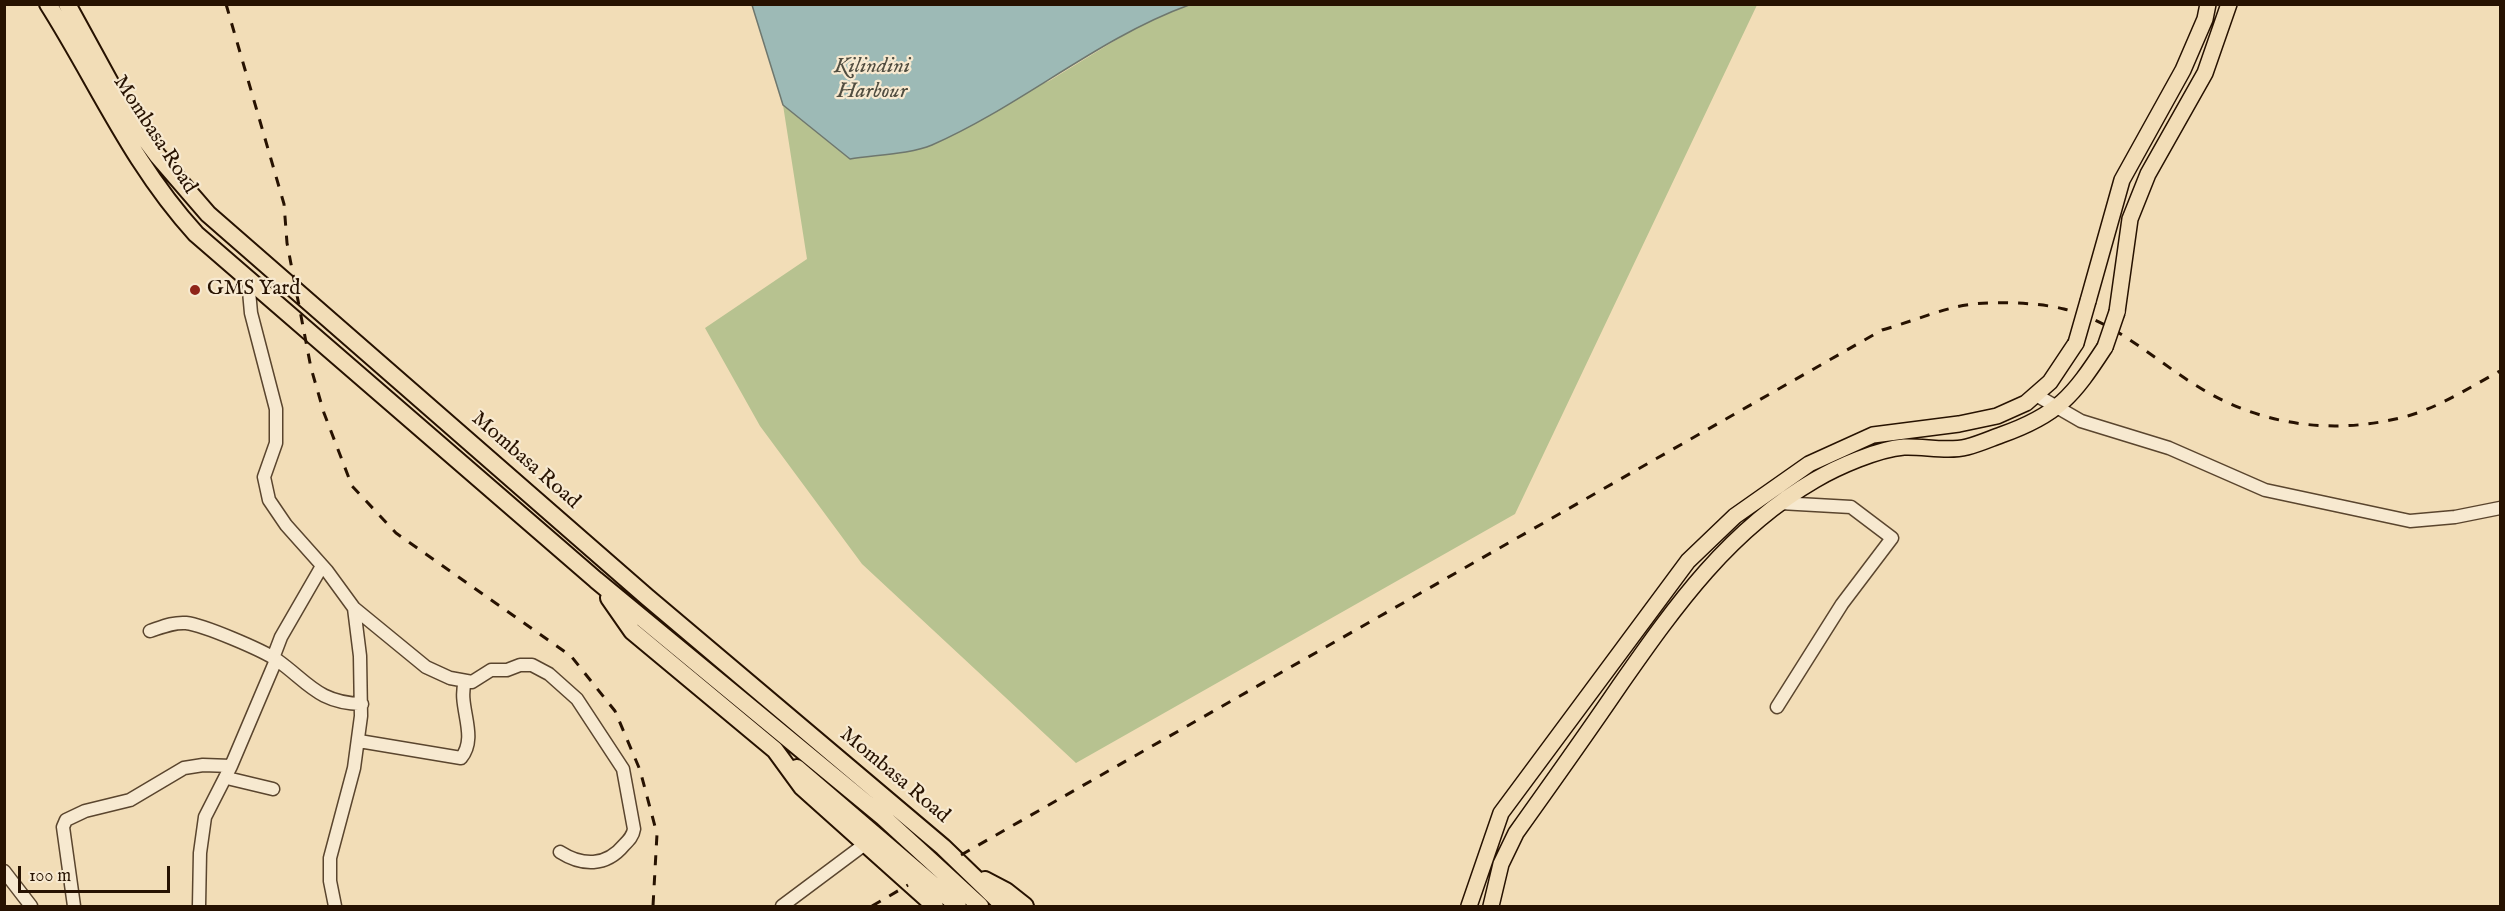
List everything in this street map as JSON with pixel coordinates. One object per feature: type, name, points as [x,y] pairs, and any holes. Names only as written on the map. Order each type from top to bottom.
[{"type":"highway","name":"Mombasa Road","points":[[48,4],[117,126],[161,195],[196,234],[596,580],[883,817],[980,906]]},
{"type":"highway","name":"Mombasa Road","points":[[67,4],[130,119],[157,155],[208,214],[647,597],[971,872],[1004,906]]},
{"type":"highway","points":[[596,580],[632,631],[958,906]]},
{"type":"highway","points":[[775,750],[802,787],[935,906]]},
{"type":"highway","points":[[971,872],[1006,891],[1025,906]]},
{"type":"main road","points":[[1469,906],[1501,813],[1688,561],[1735,516],[1809,464],[1873,435],[1959,424],[1996,416],[2026,404],[2050,382],[2076,343],[2122,180],[2183,70],[2205,19],[2208,4]]},
{"type":"main road","points":[[1491,906],[1501,864],[1516,833],[1672,611],[1702,573],[1730,544],[1780,503],[1816,479],[1856,461],[1902,447],[1966,448],[2035,423],[2057,409],[2082,382],[2105,347],[2117,312],[2130,219],[2148,174],[2205,73],[2229,4]]},
{"type":"street","points":[[248,280],[251,314],[276,409],[276,443],[264,477],[265,489],[280,518],[322,566],[354,608],[426,668],[465,682],[476,681],[491,670],[507,670],[526,664],[543,669],[577,699],[620,762],[627,781],[634,829],[632,836],[615,855],[596,862],[578,862],[560,852]]},
{"type":"street","points":[[2036,395],[2081,421],[2169,448],[2265,490],[2410,521],[2455,517],[2500,508]]},
{"type":"street","points":[[1777,707],[1847,597],[1892,538],[1851,507],[1780,503]]},
{"type":"street","points":[[199,906],[200,853],[206,817],[229,772],[275,659],[281,637],[322,566]]},
{"type":"street","points":[[335,906],[330,880],[330,858],[359,741],[362,704],[354,608]]},
{"type":"street","points":[[150,631],[167,625],[188,623],[275,659],[312,690],[342,702],[362,704]]},
{"type":"street","points":[[359,741],[461,758],[468,743],[462,698],[465,682]]},
{"type":"street","points":[[74,906],[63,827],[66,820],[85,811],[130,800],[184,768],[203,765],[229,772],[273,789]]},
{"type":"street","points":[[782,906],[865,844]]},
{"type":"street","points":[[4,871],[31,906]]},
{"type":"green space","points":[[1189,5],[1757,5],[1515,514],[1076,763],[862,564],[760,426],[705,328],[807,259],[783,105],[850,159],[1049,81],[1150,19]]},
{"type":"water","name":"Kilindini Harbour","points":[[752,4],[1189,5],[1123,35],[997,111],[932,145],[903,152],[850,159],[783,105]]},
{"type":"railway","points":[[226,4],[284,204],[287,243],[311,368],[324,413],[352,486],[396,533],[571,656],[615,711],[640,770],[657,834],[653,906]]},
{"type":"railway","points":[[961,855],[1882,330],[1937,312],[1967,305],[1995,303],[2040,305],[2064,309],[2083,315],[2117,332],[2197,386],[2222,400],[2274,419],[2301,424],[2356,425],[2411,415],[2445,401],[2500,371]]},
{"type":"railway","points":[[872,906],[908,885]]},
{"type":"place","name":"GMS Yard","points":[[195,290]]}]
